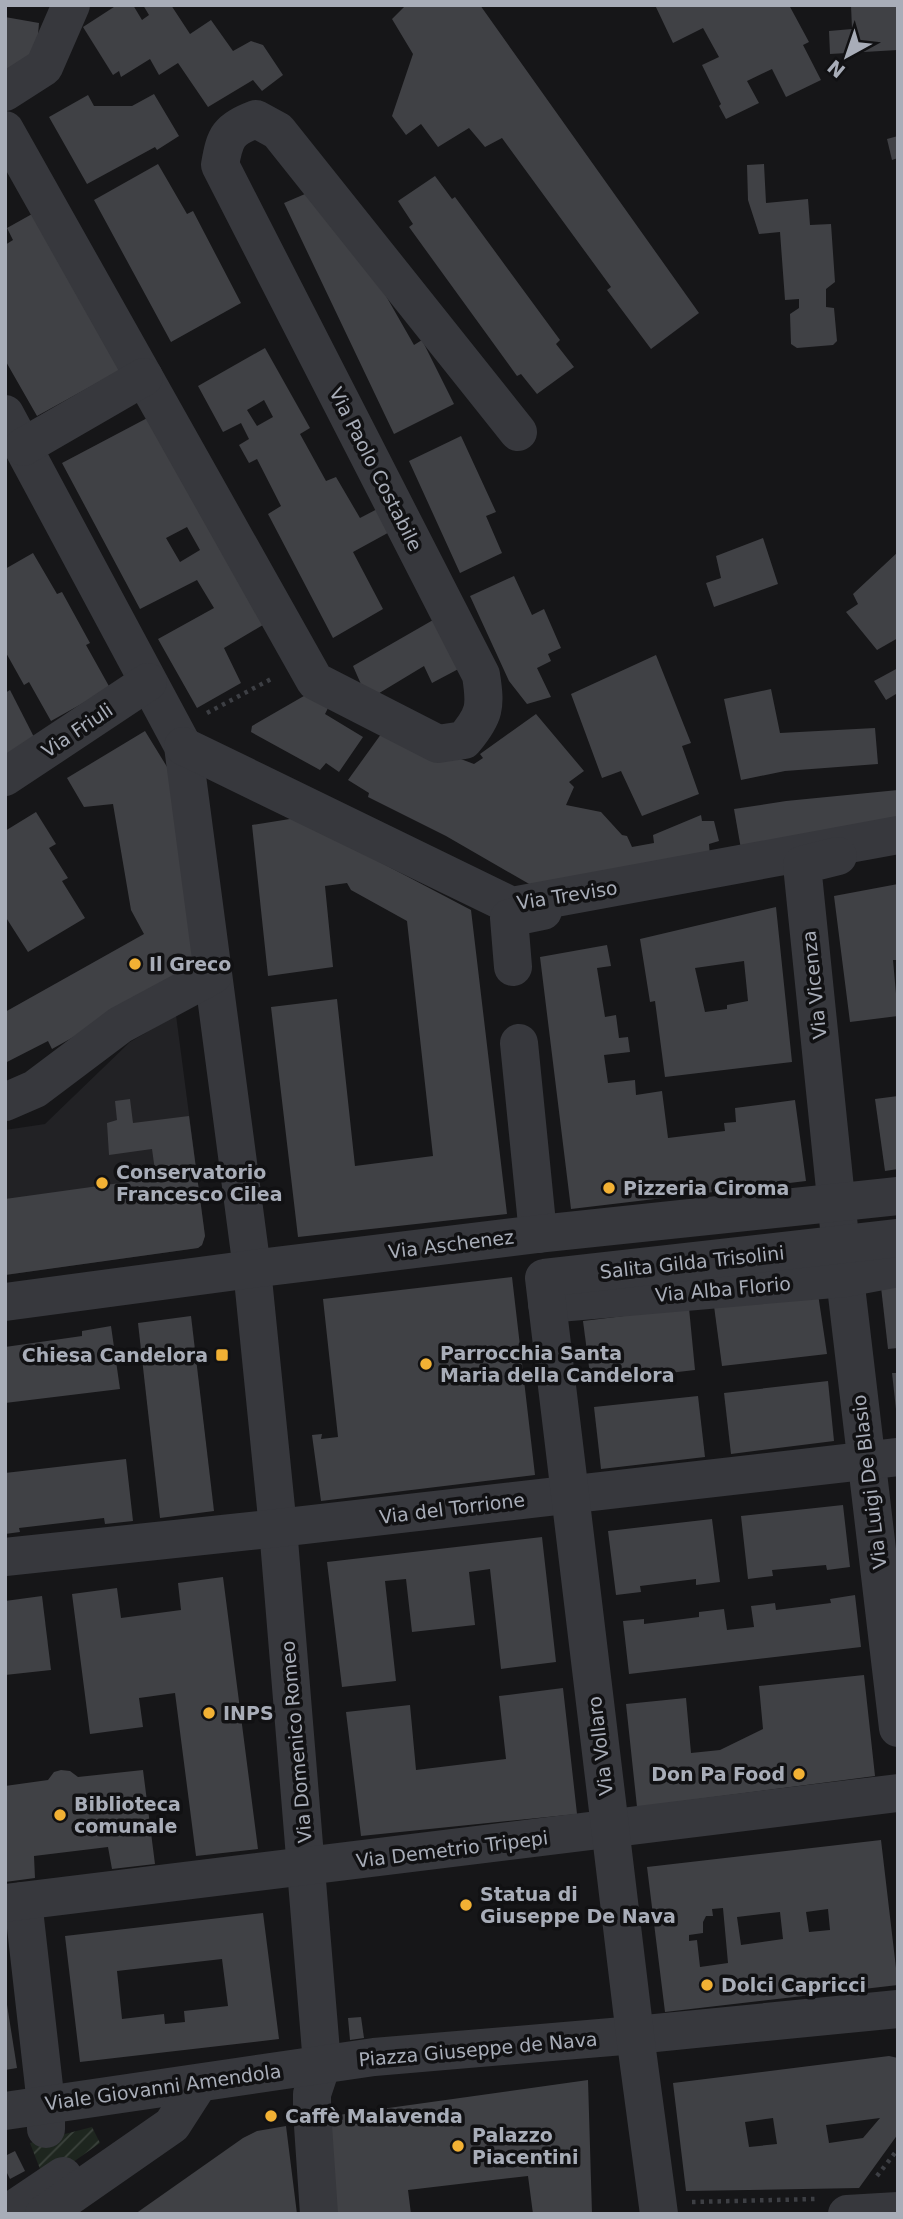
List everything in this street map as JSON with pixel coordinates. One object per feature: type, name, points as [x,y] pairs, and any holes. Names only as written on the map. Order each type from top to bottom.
[{"type":"street","points":[[5,92],[44,67],[71,5]]},
{"type":"street","name":"Via Paolo Costabile","points":[[5,130],[316,681],[438,744],[464,740],[481,720],[484,696],[481,675],[220,165],[224,139],[237,127],[256,119],[278,131],[518,432]]},
{"type":"street","points":[[144,377],[14,431],[179,738]]},
{"type":"street","name":"Via Friuli","points":[[5,777],[148,682]]},
{"type":"street","name":"Via Treviso","points":[[179,738],[512,906],[898,835]]},
{"type":"street","name":"Via Domenico Romeo","points":[[179,738],[252,1269],[278,1528],[322,2064],[312,2094],[318,2214]]},
{"type":"street","points":[[513,967],[509,918],[802,865],[898,842]]},
{"type":"street","name":"Via Vicenza","points":[[802,865],[843,1261]]},
{"type":"street","points":[[5,1102],[35,1089],[120,1025],[213,975]]},
{"type":"street","points":[[519,1044],[538,1234]]},
{"type":"street","name":"Via Aschenez","points":[[5,1302],[538,1234],[898,1196]]},
{"type":"street","points":[[843,1261],[898,1238]]},
{"type":"street","points":[[843,1261],[898,1268]]},
{"type":"street","name":"Salita Gilda Trisolini","points":[[545,1291],[843,1261]]},
{"type":"street","name":"Via Luigi De Blasio","points":[[843,1261],[882,1459],[898,1728]]},
{"type":"street","name":"Via Vollaro","points":[[545,1291],[635,2035],[671,2208]]},
{"type":"street","name":"Via del Torrione","points":[[5,1557],[882,1459]]},
{"type":"street","name":"Via Demetrio Tripepi","points":[[14,1902],[898,1793]]},
{"type":"street","points":[[5,2136],[46,2131],[46,2104],[14,1902]]},
{"type":"street","name":"Piazza Giuseppe de Nava","points":[[322,2064],[898,2009]]},
{"type":"street","name":"Viale Giovanni Amendola","points":[[5,2111],[322,2064]]},
{"type":"street","points":[[44,2214],[172,2125],[199,2083]]},
{"type":"street","points":[[14,2214],[13,2209],[70,2170],[97,2178]]},
{"type":"street","points":[[834,2206],[898,2211]]},
{"type":"path","points":[[179,738],[304,662]]},
{"type":"path","points":[[671,2208],[834,2206]]},
{"type":"shaded area","name":"Conservatorio Francesco Cilea","points":[[176,1015],[205,1236],[202,1245],[198,1248],[5,1275],[5,1130],[45,1124],[130,1042]]},
{"type":"shaded area","points":[[92,2127],[100,2143],[45,2182],[30,2143]]},
{"type":"building","points":[[117,5],[133,5],[142,20],[149,15],[143,5],[171,5],[190,34],[211,20],[233,51],[251,41],[263,45],[283,75],[262,91],[253,80],[208,107],[178,63],[159,75],[150,59],[121,77],[119,71],[113,75],[83,27]]},
{"type":"building","points":[[406,5],[480,5],[699,313],[651,349],[607,290],[611,287],[502,138],[485,147],[469,128],[438,147],[421,124],[406,135],[392,116],[413,54],[392,19]]},
{"type":"building","points":[[655,5],[789,5],[809,42],[803,45],[821,80],[786,97],[772,69],[747,81],[759,103],[726,119],[702,65],[719,57],[703,28],[673,43]]},
{"type":"building","points":[[851,5],[898,5],[898,50],[830,54],[829,31],[852,29]]},
{"type":"building","points":[[5,17],[39,23],[36,58],[5,70]]},
{"type":"building","points":[[154,94],[179,136],[157,150],[155,147],[87,184],[49,117],[88,95],[94,106],[132,106]]},
{"type":"building","points":[[898,136],[898,158],[892,160],[887,139]]},
{"type":"building","points":[[158,164],[187,214],[193,211],[241,303],[171,342],[94,200]]},
{"type":"building","points":[[764,164],[766,203],[808,199],[810,225],[831,224],[835,282],[826,289],[826,307],[834,308],[837,341],[833,345],[797,348],[791,344],[790,314],[799,308],[799,299],[785,300],[780,232],[759,234],[748,200],[747,165]]},
{"type":"building","points":[[435,176],[452,199],[455,197],[560,340],[556,344],[574,367],[537,394],[521,374],[517,376],[409,227],[413,224],[398,201]]},
{"type":"building","points":[[305,194],[382,289],[414,345],[422,340],[454,404],[394,434],[284,203]]},
{"type":"building","points":[[41,209],[128,366],[37,416],[5,360],[5,245],[13,240],[7,228]]},
{"type":"building","points":[[265,348],[310,428],[300,434],[326,481],[336,477],[360,518],[383,506],[395,529],[353,552],[383,609],[333,638],[268,514],[281,506],[257,459],[249,463],[239,445],[249,439],[241,423],[223,432],[198,386]],"holes":[[[264,400],[273,417],[257,426],[247,410]]]},
{"type":"building","points":[[153,415],[268,622],[224,648],[241,683],[197,708],[158,639],[214,608],[197,580],[140,609],[62,463]],"holes":[[[187,527],[200,550],[180,562],[166,538]]]},
{"type":"building","points":[[461,436],[496,512],[486,516],[502,553],[460,573],[409,461]]},
{"type":"building","points":[[763,538],[778,584],[714,607],[706,583],[721,578],[716,556]]},
{"type":"building","points":[[898,552],[898,638],[877,650],[846,612],[858,604],[853,594]]},
{"type":"building","points":[[33,553],[57,594],[62,592],[90,643],[86,645],[110,688],[51,721],[29,682],[24,685],[5,651],[5,569]]},
{"type":"building","points":[[514,576],[532,615],[544,609],[561,648],[548,654],[551,661],[537,668],[551,697],[527,704],[509,681],[470,596]]},
{"type":"building","points":[[440,616],[466,665],[432,683],[424,666],[376,695],[364,691],[353,666]]},
{"type":"building","points":[[656,655],[691,743],[682,746],[699,794],[642,816],[621,771],[602,778],[571,694]]},
{"type":"building","points":[[898,668],[898,698],[896,694],[886,700],[874,681]]},
{"type":"building","points":[[316,689],[328,708],[325,714],[363,737],[339,772],[326,763],[320,770],[251,732],[252,726]]},
{"type":"building","points":[[771,689],[780,733],[875,728],[878,764],[785,771],[741,780],[724,699]]},
{"type":"building","points":[[10,690],[35,739],[5,755],[5,693]]},
{"type":"building","points":[[536,714],[584,771],[569,782],[574,787],[566,805],[601,812],[622,835],[627,836],[632,847],[654,843],[653,835],[701,815],[702,821],[714,821],[719,841],[709,844],[710,857],[531,885],[446,836],[368,797],[369,793],[348,780],[384,730],[474,764],[483,758],[480,754]]},
{"type":"building","points":[[145,731],[180,788],[204,957],[176,980],[52,1049],[48,1041],[5,1063],[5,1012],[144,934],[131,910],[113,804],[84,807],[67,778]]},
{"type":"building","points":[[898,790],[898,821],[741,849],[734,809]]},
{"type":"building","points":[[36,812],[56,844],[49,848],[68,878],[62,881],[85,918],[28,952],[5,916],[5,831]]},
{"type":"building","points":[[296,818],[471,910],[507,1214],[298,1237],[271,1007],[337,999],[355,1166],[433,1156],[407,921],[351,890],[347,883],[325,886],[333,967],[268,976],[252,825]]},
{"type":"building","points":[[898,884],[898,960],[893,960],[898,1016],[850,1022],[834,896]]},
{"type":"building","points":[[776,907],[792,1062],[665,1077],[655,1001],[650,1002],[640,939]],"holes":[[[744,961],[748,1001],[727,1005],[727,1009],[705,1012],[695,968]]]},
{"type":"building","points":[[607,945],[611,966],[597,968],[605,1017],[616,1015],[619,1038],[628,1037],[630,1052],[604,1055],[608,1083],[635,1080],[636,1095],[662,1091],[668,1138],[725,1131],[724,1123],[736,1122],[735,1108],[795,1100],[806,1181],[571,1209],[540,957]]},
{"type":"building","points":[[898,1096],[898,1169],[885,1171],[875,1099]]},
{"type":"building","points":[[130,1099],[133,1123],[189,1116],[205,1236],[202,1245],[198,1248],[5,1275],[5,1199],[156,1178],[152,1149],[109,1155],[107,1123],[117,1120],[115,1101]]},
{"type":"building","name":"Parrocchia Santa Maria della Candelora","points":[[512,1277],[535,1475],[321,1501],[312,1435],[322,1434],[321,1439],[338,1437],[323,1299]]},
{"type":"building","points":[[898,1285],[898,1348],[888,1349],[881,1287]]},
{"type":"building","points":[[818,1294],[827,1354],[722,1366],[714,1306]]},
{"type":"building","points":[[689,1308],[695,1370],[591,1382],[583,1321]]},
{"type":"building","points":[[191,1316],[214,1511],[160,1518],[138,1323]]},
{"type":"building","points":[[111,1326],[120,1389],[5,1403],[5,1347],[82,1336],[82,1331]]},
{"type":"building","points":[[892,1373],[898,1373],[898,1409],[896,1409]]},
{"type":"building","points":[[828,1381],[834,1441],[731,1454],[724,1393]]},
{"type":"building","points":[[698,1396],[705,1457],[601,1469],[594,1407]]},
{"type":"building","points":[[126,1459],[133,1521],[105,1524],[104,1518],[19,1528],[20,1532],[5,1534],[5,1473]]},
{"type":"building","points":[[843,1505],[850,1567],[827,1570],[826,1565],[772,1570],[773,1576],[748,1579],[741,1516]]},
{"type":"building","points":[[712,1519],[720,1582],[696,1585],[696,1579],[640,1586],[641,1592],[616,1595],[608,1531]]},
{"type":"building","points":[[542,1537],[556,1662],[501,1669],[490,1569],[469,1572],[475,1625],[412,1632],[406,1579],[385,1581],[396,1681],[342,1687],[327,1562]]},
{"type":"building","name":"INPS","points":[[223,1577],[258,1849],[196,1856],[175,1693],[139,1698],[143,1727],[90,1734],[72,1594],[117,1588],[121,1618],[181,1610],[178,1583]]},
{"type":"building","points":[[855,1595],[861,1647],[629,1674],[623,1621],[644,1619],[644,1624],[699,1617],[699,1612],[724,1609],[727,1630],[754,1627],[751,1606],[775,1603],[776,1610],[831,1603],[830,1599]]},
{"type":"building","points":[[42,1596],[51,1670],[5,1675],[5,1601]]},
{"type":"building","points":[[864,1675],[875,1776],[637,1807],[626,1704],[686,1698],[691,1753],[720,1750],[763,1729],[759,1686]]},
{"type":"building","points":[[563,1688],[577,1814],[361,1836],[346,1712],[410,1705],[416,1770],[506,1759],[499,1696]]},
{"type":"building","points":[[143,1770],[155,1864],[112,1869],[108,1847],[34,1856],[35,1878],[5,1882],[5,1786],[48,1780],[54,1772],[70,1771],[78,1777]]},
{"type":"building","points":[[881,1840],[898,1985],[665,2012],[647,1867]],"holes":[[[723,1908],[728,1963],[700,1967],[697,1940],[689,1941],[689,1935],[703,1933],[703,1922],[706,1916],[713,1916],[712,1909]],[[828,1909],[830,1930],[809,1932],[806,1912]],[[780,1912],[783,1939],[741,1945],[737,1917]]]},
{"type":"building","points":[[263,1913],[279,2039],[80,2062],[65,1936]],"holes":[[[222,1959],[228,2006],[184,2011],[185,2022],[165,2024],[164,2014],[122,2019],[117,1971]]]},
{"type":"building","points":[[5,1992],[17,2068],[5,2070]]},
{"type":"building","points":[[361,2017],[364,2038],[350,2040],[348,2018]]},
{"type":"building","points":[[889,2056],[898,2058],[898,2134],[859,2188],[686,2191],[673,2083]],"holes":[[[773,2118],[777,2144],[749,2147],[745,2122]],[[880,2118],[863,2138],[829,2143],[826,2125]]]},
{"type":"building","name":"Palazzo Piacentini","points":[[588,2080],[592,2214],[533,2214],[528,2176],[408,2190],[411,2214],[333,2214],[324,2117]]},
{"type":"building","points":[[286,2126],[297,2214],[135,2214],[243,2138],[257,2131]]},
{"type":"building","points":[[15,2151],[25,2171],[10,2179],[5,2169],[5,2156]]},
{"type":"place","name":"Il Greco","points":[[135,964]]},
{"type":"place","name":"Conservatorio Francesco Cilea","points":[[102,1183]]},
{"type":"place","name":"Pizzeria Ciroma","points":[[609,1188]]},
{"type":"place","name":"Chiesa Candelora","points":[[222,1355]]},
{"type":"place","name":"Parrocchia Santa Maria della Candelora","points":[[426,1364]]},
{"type":"place","name":"INPS","points":[[209,1713]]},
{"type":"place","name":"Don Pa Food","points":[[799,1774]]},
{"type":"place","name":"Biblioteca comunale","points":[[60,1815]]},
{"type":"place","name":"Statua di Giuseppe De Nava","points":[[466,1905]]},
{"type":"place","name":"Dolci Capricci","points":[[707,1985]]},
{"type":"place","name":"Caffè Malavenda","points":[[271,2116]]},
{"type":"place","name":"Palazzo Piacentini","points":[[458,2146]]}]
